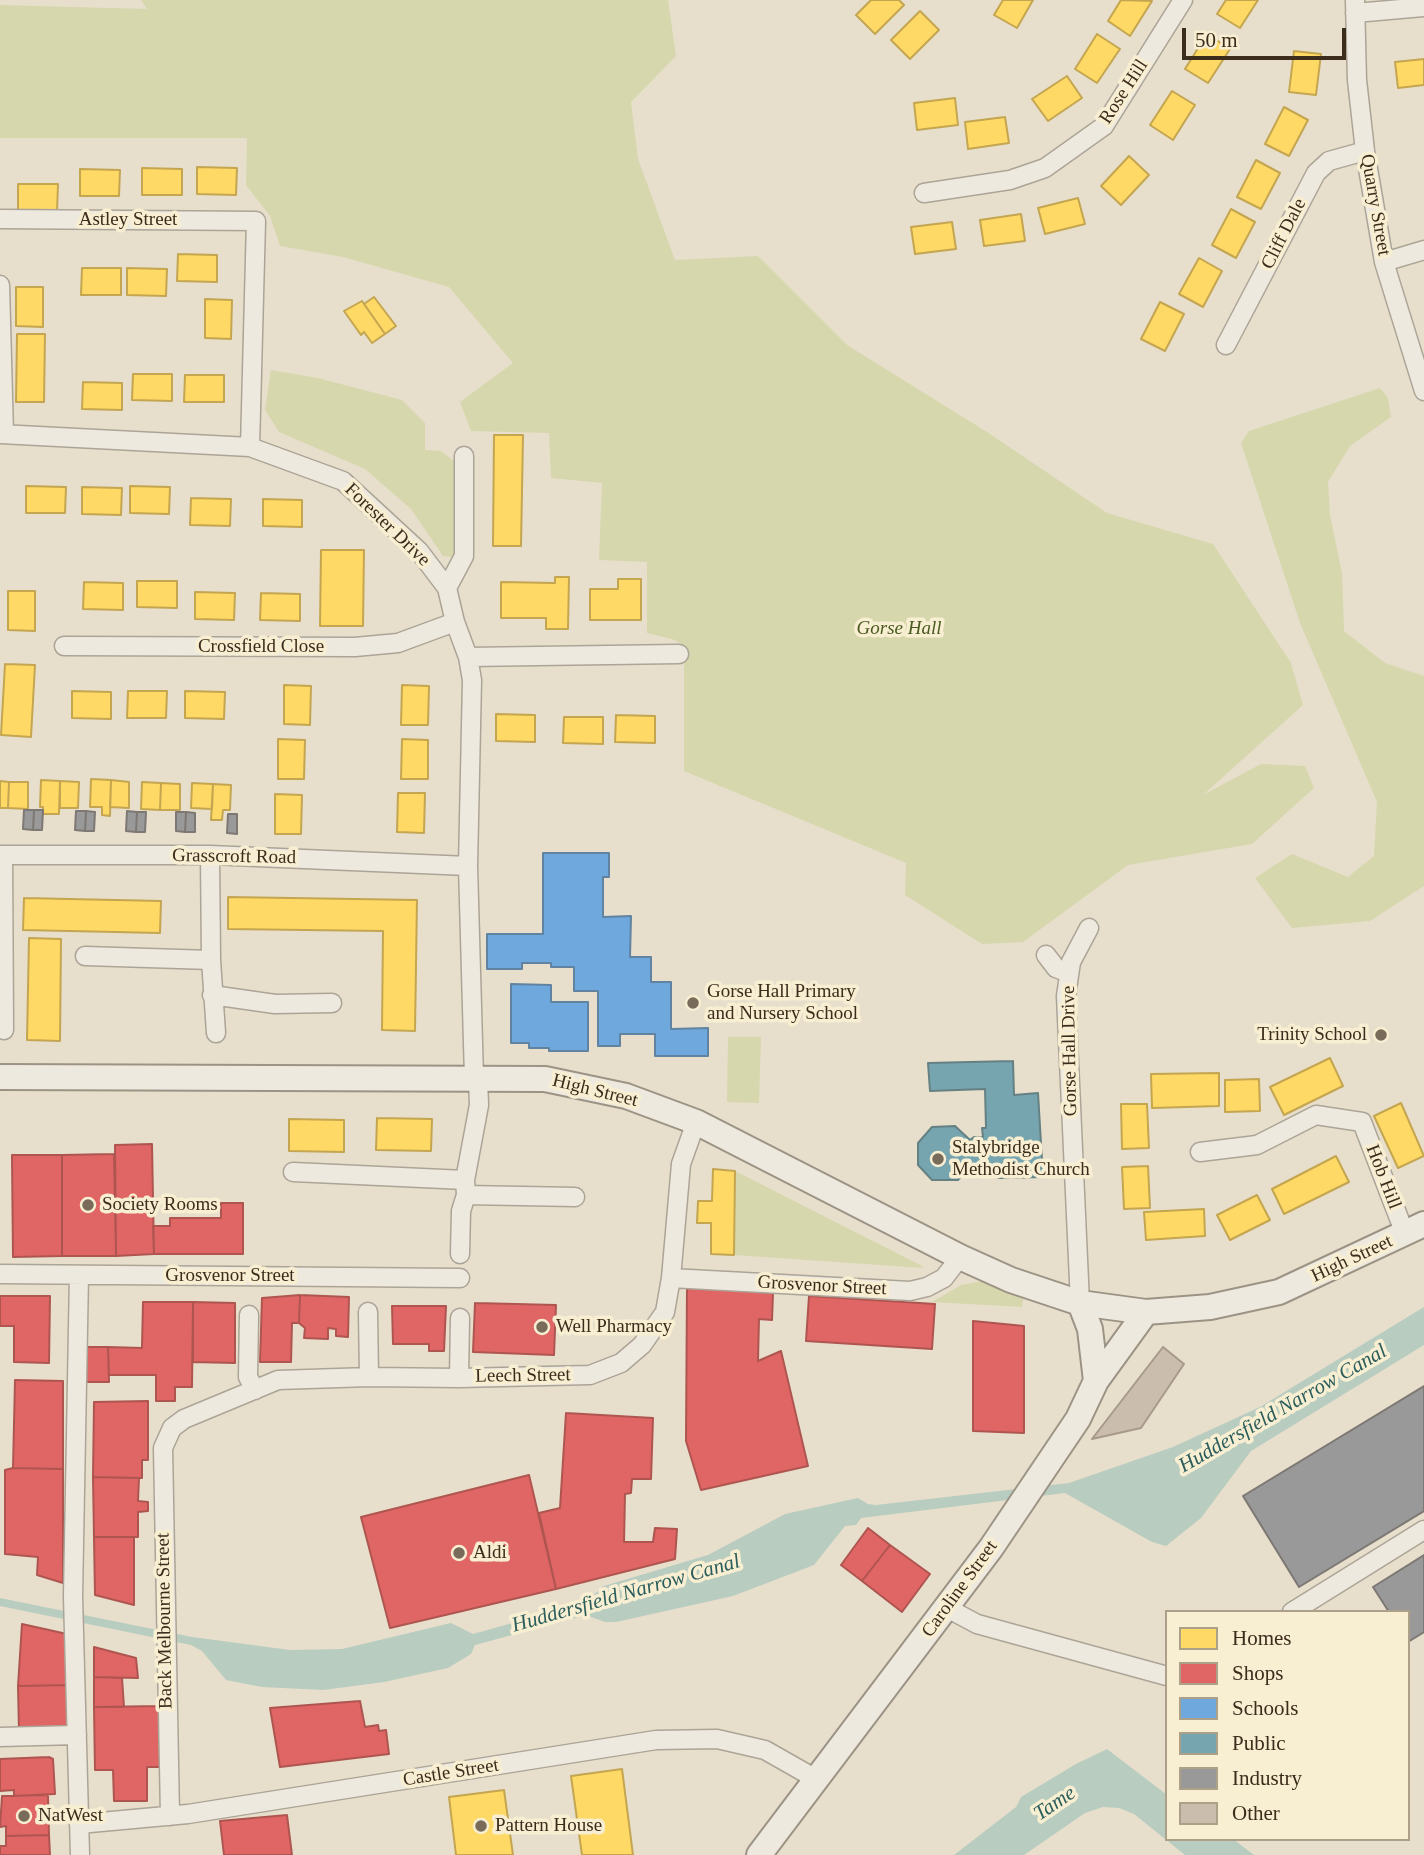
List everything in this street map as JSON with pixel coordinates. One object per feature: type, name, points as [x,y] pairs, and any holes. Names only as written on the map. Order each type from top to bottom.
[{"type":"main road","name":"High Street","points":[[0,1076],[545,1079],[626,1096],[696,1122],[960,1257],[1011,1280],[1080,1303],[1146,1312],[1210,1307],[1279,1292],[1415,1229]]},
{"type":"main road","points":[[1080,1303],[1090,1329],[1096,1381]]},
{"type":"main road","name":"Caroline Street","points":[[759,1855],[947,1608],[1023,1502],[1078,1419],[1096,1381],[1146,1312]]},
{"type":"street","name":"Rose Hill","points":[[924,194],[1010,180],[1045,168],[1104,126],[1183,0]]},
{"type":"street","points":[[1355,6],[1424,7]]},
{"type":"street","name":"Quarry Street","points":[[1355,6],[1357,80],[1365,151],[1384,262],[1424,391]]},
{"type":"street","name":"Cliff Dale","points":[[1226,345],[1316,173],[1329,161],[1365,151]]},
{"type":"street","name":"Astley Street","points":[[0,219],[256,221],[250,447]]},
{"type":"street","points":[[1384,262],[1424,250]]},
{"type":"street","points":[[0,285],[2,434]]},
{"type":"street","name":"Forester Drive","points":[[2,434],[250,447],[343,481],[419,551],[447,588],[455,622],[468,657],[472,680],[468,866],[479,1105],[461,1211],[460,1254]]},
{"type":"street","points":[[447,588],[464,556],[464,456]]},
{"type":"street","name":"Crossfield Close","points":[[64,646],[355,647],[398,643],[455,622]]},
{"type":"street","points":[[468,657],[679,654]]},
{"type":"street","points":[[1,855],[4,1030]]},
{"type":"street","name":"Grasscroft Road","points":[[1,855],[211,855],[468,866]]},
{"type":"street","points":[[211,855],[211,960],[215,1033]]},
{"type":"street","name":"Gorse Hall Drive","points":[[1080,1303],[1066,996],[1071,962],[1088,928]]},
{"type":"street","points":[[1046,955],[1056,968],[1069,973]]},
{"type":"street","points":[[85,956],[211,960]]},
{"type":"street","points":[[212,995],[275,1004],[332,1003]]},
{"type":"street","name":"Hob Hill","points":[[1200,1152],[1257,1145],[1316,1115],[1362,1122],[1415,1229]]},
{"type":"street","name":"Leech Street","points":[[172,1428],[184,1419],[278,1380],[590,1375],[621,1363],[642,1345],[665,1312],[671,1278],[681,1164],[696,1122]]},
{"type":"street","points":[[293,1172],[575,1196]]},
{"type":"street","name":"Grosvenor Street","points":[[671,1278],[910,1291],[927,1287],[944,1278],[960,1257]]},
{"type":"street","name":"Grosvenor Street","points":[[0,1274],[460,1278]]},
{"type":"street","points":[[79,1275],[74,1638],[80,1855]]},
{"type":"street","points":[[368,1312],[369,1377]]},
{"type":"street","points":[[249,1315],[248,1377],[255,1390]]},
{"type":"street","points":[[459,1378],[460,1318]]},
{"type":"street","name":"Back Melbourne Street","points":[[170,1816],[163,1448],[172,1428]]},
{"type":"street","points":[[1295,1610],[1424,1530]]},
{"type":"street","points":[[947,1608],[977,1624],[1165,1675]]},
{"type":"street","points":[[0,1737],[77,1735]]},
{"type":"street","name":"Castle Street","points":[[79,1824],[170,1816],[656,1740],[717,1739],[765,1750],[816,1779]]},
{"type":"green space","name":"Gorse Hall","points":[[141,0],[668,0],[676,56],[631,102],[638,159],[675,260],[758,256],[847,345],[987,432],[1107,513],[1213,544],[1291,663],[1303,705],[1203,795],[1261,764],[1305,766],[1314,788],[1252,844],[1128,865],[1023,942],[982,944],[905,895],[906,863],[684,771],[684,647],[675,640],[647,633],[647,562],[599,560],[602,483],[551,478],[549,433],[471,431],[460,402],[513,363],[449,287],[343,257],[280,246],[270,216],[246,185],[247,138],[0,138],[0,5],[147,9]]},
{"type":"green space","points":[[271,370],[318,378],[402,400],[425,423],[425,450],[441,451],[455,462],[458,550],[451,557],[443,556],[411,509],[365,469],[279,432],[265,410]]},
{"type":"green space","points":[[1380,388],[1388,398],[1391,417],[1350,446],[1328,482],[1330,515],[1342,573],[1344,631],[1385,663],[1424,676],[1424,886],[1370,921],[1292,928],[1255,878],[1292,854],[1348,877],[1374,856],[1377,802],[1300,623],[1241,443],[1249,431]]},
{"type":"green space","points":[[728,1037],[761,1037],[759,1103],[727,1102]]},
{"type":"green space","points":[[735,1171],[922,1266],[924,1268],[734,1255]]},
{"type":"green space","points":[[982,1281],[1023,1299],[1022,1307],[932,1302],[961,1285]]},
{"type":"water","name":"Huddersfield Narrow Canal","points":[[1424,1307],[1424,1345],[1251,1451],[1201,1518],[1166,1546],[1152,1542],[1065,1493],[861,1518],[856,1525],[845,1526],[814,1565],[733,1596],[616,1622],[605,1622],[586,1615],[475,1645],[471,1654],[448,1668],[384,1682],[323,1690],[262,1687],[226,1680],[202,1651],[191,1645],[0,1606],[0,1598],[192,1637],[290,1650],[342,1649],[451,1623],[473,1634],[584,1603],[604,1586],[708,1555],[785,1514],[858,1498],[876,1505],[1069,1483],[1173,1447],[1260,1407]]},
{"type":"water","name":"Tame","points":[[1107,1749],[1165,1793],[1165,1839],[1134,1814],[1119,1808],[1103,1807],[1085,1813],[1024,1855],[954,1855],[1016,1807],[1021,1797]]},
{"type":"water","points":[[1168,1841],[1236,1841],[1254,1855],[1185,1855]]},
{"type":"building: Homes","points":[[871,0],[899,0],[904,5],[875,34],[856,15]]},
{"type":"building: Homes","points":[[1003,0],[1033,0],[1017,28],[994,15]]},
{"type":"building: Homes","points":[[1121,0],[1152,1],[1130,36],[1108,21]]},
{"type":"building: Homes","points":[[1226,0],[1258,0],[1240,28],[1217,14]]},
{"type":"building: Homes","points":[[920,11],[939,30],[910,59],[891,40]]},
{"type":"building: Homes","points":[[1097,34],[1120,49],[1097,83],[1075,69]]},
{"type":"building: Homes","points":[[1207,34],[1230,49],[1208,83],[1185,69]]},
{"type":"building: Homes","points":[[1294,51],[1321,54],[1316,95],[1289,92]]},
{"type":"building: Homes","points":[[1424,59],[1424,85],[1398,88],[1395,62]]},
{"type":"building: Homes","points":[[1067,76],[1082,98],[1048,121],[1032,99]]},
{"type":"building: Homes","points":[[1172,91],[1195,105],[1173,140],[1150,125]]},
{"type":"building: Homes","points":[[955,98],[958,125],[917,130],[914,103]]},
{"type":"building: Homes","points":[[1284,107],[1308,120],[1289,156],[1265,144]]},
{"type":"building: Homes","points":[[1005,117],[1009,143],[968,149],[965,122]]},
{"type":"building: Homes","points":[[1129,156],[1149,175],[1121,205],[1101,186]]},
{"type":"building: Homes","points":[[1256,160],[1280,173],[1261,209],[1237,197]]},
{"type":"building: Homes","points":[[197,167],[237,168],[236,195],[197,194]]},
{"type":"building: Homes","points":[[142,168],[182,169],[182,195],[142,195]]},
{"type":"building: Homes","points":[[80,169],[120,170],[119,196],[80,196]]},
{"type":"building: Homes","points":[[18,184],[58,184],[57,212],[18,211]]},
{"type":"building: Homes","points":[[1078,198],[1085,224],[1045,234],[1038,208]]},
{"type":"building: Homes","points":[[1231,209],[1255,222],[1236,258],[1212,245]]},
{"type":"building: Homes","points":[[1021,214],[1025,241],[984,246],[980,220]]},
{"type":"building: Homes","points":[[952,222],[956,249],[915,254],[911,227]]},
{"type":"building: Homes","points":[[178,254],[217,255],[217,282],[177,281]]},
{"type":"building: Homes","points":[[1199,258],[1222,271],[1203,307],[1179,294]]},
{"type":"building: Homes","points":[[82,268],[121,268],[121,295],[81,295]]},
{"type":"building: Homes","points":[[127,268],[167,269],[166,296],[127,295]]},
{"type":"building: Homes","points":[[16,287],[43,287],[43,327],[16,326]]},
{"type":"building: Homes","points":[[374,297],[396,326],[385,334],[364,304]]},
{"type":"building: Homes","points":[[205,299],[232,300],[231,339],[205,338]]},
{"type":"building: Homes","points":[[362,301],[385,334],[372,343],[364,332],[361,335],[344,311]]},
{"type":"building: Homes","points":[[1160,302],[1184,314],[1165,351],[1141,339]]},
{"type":"building: Homes","points":[[17,334],[45,334],[44,402],[16,402]]},
{"type":"building: Homes","points":[[133,374],[172,374],[172,401],[132,400]]},
{"type":"building: Homes","points":[[185,375],[224,375],[224,402],[184,402]]},
{"type":"building: Homes","points":[[83,382],[122,383],[122,410],[82,409]]},
{"type":"building: Homes","points":[[494,435],[523,435],[521,546],[493,546]]},
{"type":"building: Homes","points":[[26,486],[66,487],[65,513],[26,513]]},
{"type":"building: Homes","points":[[130,486],[170,487],[169,514],[130,513]]},
{"type":"building: Homes","points":[[82,487],[122,488],[121,515],[82,514]]},
{"type":"building: Homes","points":[[191,498],[231,499],[230,526],[190,525]]},
{"type":"building: Homes","points":[[263,499],[302,500],[302,527],[263,526]]},
{"type":"building: Homes","points":[[321,550],[364,550],[363,626],[320,626]]},
{"type":"building: Homes","points":[[555,577],[569,577],[568,629],[546,629],[546,618],[501,618],[501,582],[555,583]]},
{"type":"building: Homes","points":[[618,579],[641,579],[641,620],[590,620],[590,589],[618,589]]},
{"type":"building: Homes","points":[[137,581],[177,581],[177,608],[137,607]]},
{"type":"building: Homes","points":[[84,582],[123,583],[123,610],[83,609]]},
{"type":"building: Homes","points":[[8,591],[35,591],[35,631],[8,630]]},
{"type":"building: Homes","points":[[195,592],[235,593],[234,620],[195,619]]},
{"type":"building: Homes","points":[[261,593],[300,594],[300,621],[260,620]]},
{"type":"building: Homes","points":[[5,664],[35,665],[31,737],[1,735]]},
{"type":"building: Homes","points":[[284,685],[311,686],[310,725],[284,724]]},
{"type":"building: Homes","points":[[402,685],[429,686],[428,725],[401,725]]},
{"type":"building: Homes","points":[[72,691],[111,692],[111,719],[72,718]]},
{"type":"building: Homes","points":[[128,691],[167,691],[166,718],[127,718]]},
{"type":"building: Homes","points":[[185,691],[225,692],[224,719],[185,718]]},
{"type":"building: Homes","points":[[496,714],[535,715],[535,742],[496,741]]},
{"type":"building: Homes","points":[[616,715],[655,716],[655,743],[615,742]]},
{"type":"building: Homes","points":[[564,717],[603,717],[603,744],[563,743]]},
{"type":"building: Homes","points":[[278,739],[305,740],[304,779],[278,779]]},
{"type":"building: Homes","points":[[402,739],[428,740],[428,779],[401,779]]},
{"type":"building: Homes","points":[[91,779],[111,780],[110,816],[102,815],[102,807],[90,807]]},
{"type":"building: Homes","points":[[41,780],[60,781],[59,814],[43,814],[43,807],[40,807]]},
{"type":"building: Homes","points":[[111,780],[129,782],[129,808],[110,807]]},
{"type":"building: Homes","points":[[0,781],[9,782],[8,808],[0,808]]},
{"type":"building: Homes","points":[[60,781],[79,782],[78,808],[60,808]]},
{"type":"building: Homes","points":[[9,782],[28,782],[28,809],[8,808]]},
{"type":"building: Homes","points":[[142,782],[161,783],[160,810],[141,809]]},
{"type":"building: Homes","points":[[161,783],[180,784],[180,810],[160,810]]},
{"type":"building: Homes","points":[[192,783],[213,784],[212,809],[191,808]]},
{"type":"building: Homes","points":[[213,784],[231,785],[230,810],[223,810],[222,820],[211,820]]},
{"type":"building: Homes","points":[[398,793],[425,793],[424,833],[397,832]]},
{"type":"building: Homes","points":[[275,794],[302,795],[301,834],[275,834]]},
{"type":"building: Homes","points":[[228,897],[417,900],[415,1031],[382,1030],[383,931],[228,929]]},
{"type":"building: Homes","points":[[24,898],[161,901],[160,933],[23,930]]},
{"type":"building: Homes","points":[[29,938],[61,939],[60,1041],[27,1040]]},
{"type":"building: Homes","points":[[1330,1058],[1343,1086],[1284,1115],[1270,1087]]},
{"type":"building: Homes","points":[[1219,1073],[1219,1106],[1152,1108],[1151,1074]]},
{"type":"building: Homes","points":[[1259,1079],[1260,1111],[1225,1112],[1225,1080]]},
{"type":"building: Homes","points":[[1401,1103],[1424,1156],[1398,1168],[1374,1116]]},
{"type":"building: Homes","points":[[1121,1104],[1147,1104],[1149,1148],[1122,1149]]},
{"type":"building: Homes","points":[[377,1118],[432,1119],[431,1151],[376,1150]]},
{"type":"building: Homes","points":[[289,1119],[344,1120],[344,1152],[289,1151]]},
{"type":"building: Homes","points":[[1336,1156],[1349,1182],[1284,1214],[1272,1189]]},
{"type":"building: Homes","points":[[1148,1166],[1150,1208],[1124,1209],[1122,1167]]},
{"type":"building: Homes","points":[[713,1169],[735,1171],[734,1255],[711,1254],[711,1223],[697,1223],[698,1201],[712,1201]]},
{"type":"building: Homes","points":[[1257,1195],[1270,1220],[1230,1240],[1217,1215]]},
{"type":"building: Homes","points":[[1204,1209],[1205,1236],[1146,1240],[1144,1212]]},
{"type":"building: Homes","points":[[622,1769],[633,1855],[582,1855],[571,1776]]},
{"type":"building: Homes","name":"Pattern House","points":[[504,1790],[513,1855],[456,1855],[449,1797]]},
{"type":"building: Shops","points":[[152,1144],[154,1254],[116,1256],[115,1145]]},
{"type":"building: Shops","name":"Society Rooms","points":[[114,1154],[116,1256],[62,1256],[62,1155]]},
{"type":"building: Shops","points":[[12,1155],[62,1155],[62,1256],[13,1257]]},
{"type":"building: Shops","points":[[221,1203],[243,1203],[243,1254],[154,1254],[153,1226],[170,1226],[170,1218],[221,1218]]},
{"type":"building: Shops","points":[[687,1286],[773,1293],[772,1320],[759,1319],[758,1361],[781,1351],[808,1466],[701,1490],[686,1441]]},
{"type":"building: Shops","points":[[300,1295],[349,1297],[348,1337],[336,1336],[336,1329],[328,1328],[328,1339],[304,1338],[305,1328],[299,1323]]},
{"type":"building: Shops","points":[[300,1295],[299,1323],[292,1323],[291,1362],[260,1362],[262,1298]]},
{"type":"building: Shops","points":[[0,1296],[50,1296],[49,1363],[14,1362],[14,1326],[0,1326]]},
{"type":"building: Shops","points":[[809,1296],[935,1304],[932,1349],[806,1341]]},
{"type":"building: Shops","points":[[143,1302],[193,1302],[192,1387],[175,1387],[175,1401],[156,1401],[156,1375],[109,1375],[108,1347],[142,1348]]},
{"type":"building: Shops","points":[[193,1302],[235,1303],[235,1363],[193,1362]]},
{"type":"building: Shops","points":[[475,1303],[556,1305],[554,1355],[473,1352]]},
{"type":"building: Shops","points":[[392,1306],[446,1306],[444,1351],[429,1351],[429,1344],[393,1344]]},
{"type":"building: Shops","points":[[973,1321],[1024,1326],[1024,1433],[973,1431]]},
{"type":"building: Shops","points":[[87,1347],[108,1347],[109,1382],[86,1382]]},
{"type":"building: Shops","points":[[15,1380],[63,1381],[63,1469],[13,1468]]},
{"type":"building: Shops","points":[[148,1401],[148,1460],[142,1460],[142,1478],[93,1477],[94,1402]]},
{"type":"building: Shops","points":[[566,1413],[653,1418],[651,1479],[632,1479],[631,1493],[625,1494],[624,1542],[653,1542],[655,1528],[677,1529],[675,1559],[556,1589],[539,1513],[560,1508]]},
{"type":"building: Shops","points":[[63,1469],[63,1583],[37,1575],[38,1557],[5,1554],[5,1470]]},
{"type":"building: Shops","name":"Aldi","points":[[529,1475],[556,1589],[390,1628],[361,1517]]},
{"type":"building: Shops","points":[[93,1477],[139,1478],[138,1501],[148,1502],[148,1511],[138,1512],[138,1537],[94,1537]]},
{"type":"building: Shops","points":[[868,1528],[890,1545],[862,1581],[841,1565]]},
{"type":"building: Shops","points":[[94,1537],[134,1537],[134,1605],[95,1595]]},
{"type":"building: Shops","points":[[890,1545],[930,1574],[902,1612],[862,1581]]},
{"type":"building: Shops","points":[[22,1624],[67,1634],[69,1685],[18,1686]]},
{"type":"building: Shops","points":[[94,1647],[136,1658],[138,1678],[94,1677]]},
{"type":"building: Shops","points":[[94,1677],[122,1678],[124,1707],[94,1707]]},
{"type":"building: Shops","points":[[69,1685],[70,1730],[19,1732],[18,1686]]},
{"type":"building: Shops","points":[[360,1701],[365,1727],[378,1725],[379,1731],[386,1730],[389,1754],[280,1767],[270,1708]]},
{"type":"building: Shops","points":[[161,1706],[162,1767],[147,1767],[147,1801],[114,1801],[113,1770],[95,1770],[94,1707]]},
{"type":"building: Shops","points":[[0,1759],[53,1759],[55,1794],[14,1796],[14,1790],[0,1791]]},
{"type":"building: Shops","name":"NatWest","points":[[48,1795],[49,1835],[6,1836],[6,1826],[0,1827],[2,1796]]},
{"type":"building: Shops","points":[[287,1815],[292,1855],[224,1855],[220,1821]]},
{"type":"building: Shops","points":[[49,1835],[50,1855],[0,1855],[0,1846],[6,1846],[6,1836]]},
{"type":"building: Schools","points":[[543,853],[609,853],[609,877],[603,877],[603,917],[631,916],[630,957],[651,957],[651,982],[671,982],[671,1029],[708,1028],[708,1056],[655,1056],[655,1034],[620,1034],[620,1046],[598,1046],[598,991],[574,991],[574,967],[551,967],[551,963],[522,963],[522,969],[487,969],[487,934],[543,934]]},
{"type":"building: Schools","points":[[511,984],[551,985],[551,1002],[588,1002],[588,1051],[549,1051],[549,1048],[529,1048],[529,1043],[511,1043]]},
{"type":"building: Public","points":[[1013,1061],[1014,1095],[1038,1093],[1043,1177],[999,1178],[971,1166],[958,1180],[932,1180],[918,1165],[918,1143],[932,1127],[955,1126],[970,1140],[983,1137],[982,1128],[986,1128],[985,1089],[930,1091],[928,1063]]},
{"type":"building: Industry","points":[[24,810],[34,810],[33,830],[23,829]]},
{"type":"building: Industry","points":[[34,810],[43,810],[42,830],[33,830]]},
{"type":"building: Industry","points":[[76,811],[86,811],[85,831],[75,830]]},
{"type":"building: Industry","points":[[86,811],[95,812],[94,831],[85,831]]},
{"type":"building: Industry","points":[[127,811],[137,812],[136,832],[126,831]]},
{"type":"building: Industry","points":[[137,812],[146,812],[145,832],[136,832]]},
{"type":"building: Industry","points":[[176,812],[186,812],[185,832],[176,831]]},
{"type":"building: Industry","points":[[186,812],[195,813],[195,832],[185,832]]},
{"type":"building: Industry","points":[[228,814],[237,814],[237,834],[227,833]]},
{"type":"building: Industry","points":[[1424,1386],[1424,1511],[1299,1587],[1243,1496]]},
{"type":"building: Industry","points":[[1424,1555],[1424,1632],[1410,1641],[1410,1610],[1388,1610],[1373,1587]]},
{"type":"building: Other","points":[[1163,1347],[1184,1364],[1141,1428],[1092,1439]]},
{"type":"place","name":"Gorse Hall Primary and Nursery School","points":[[693,1003]]},
{"type":"place","name":"Trinity School","points":[[1381,1035]]},
{"type":"place","name":"Stalybridge Methodist Church","points":[[938,1159]]},
{"type":"place","name":"Society Rooms","points":[[88,1205]]},
{"type":"place","name":"Well Pharmacy","points":[[542,1327]]},
{"type":"place","name":"Aldi","points":[[459,1553]]},
{"type":"place","name":"NatWest","points":[[24,1816]]},
{"type":"place","name":"Pattern House","points":[[481,1826]]}]
